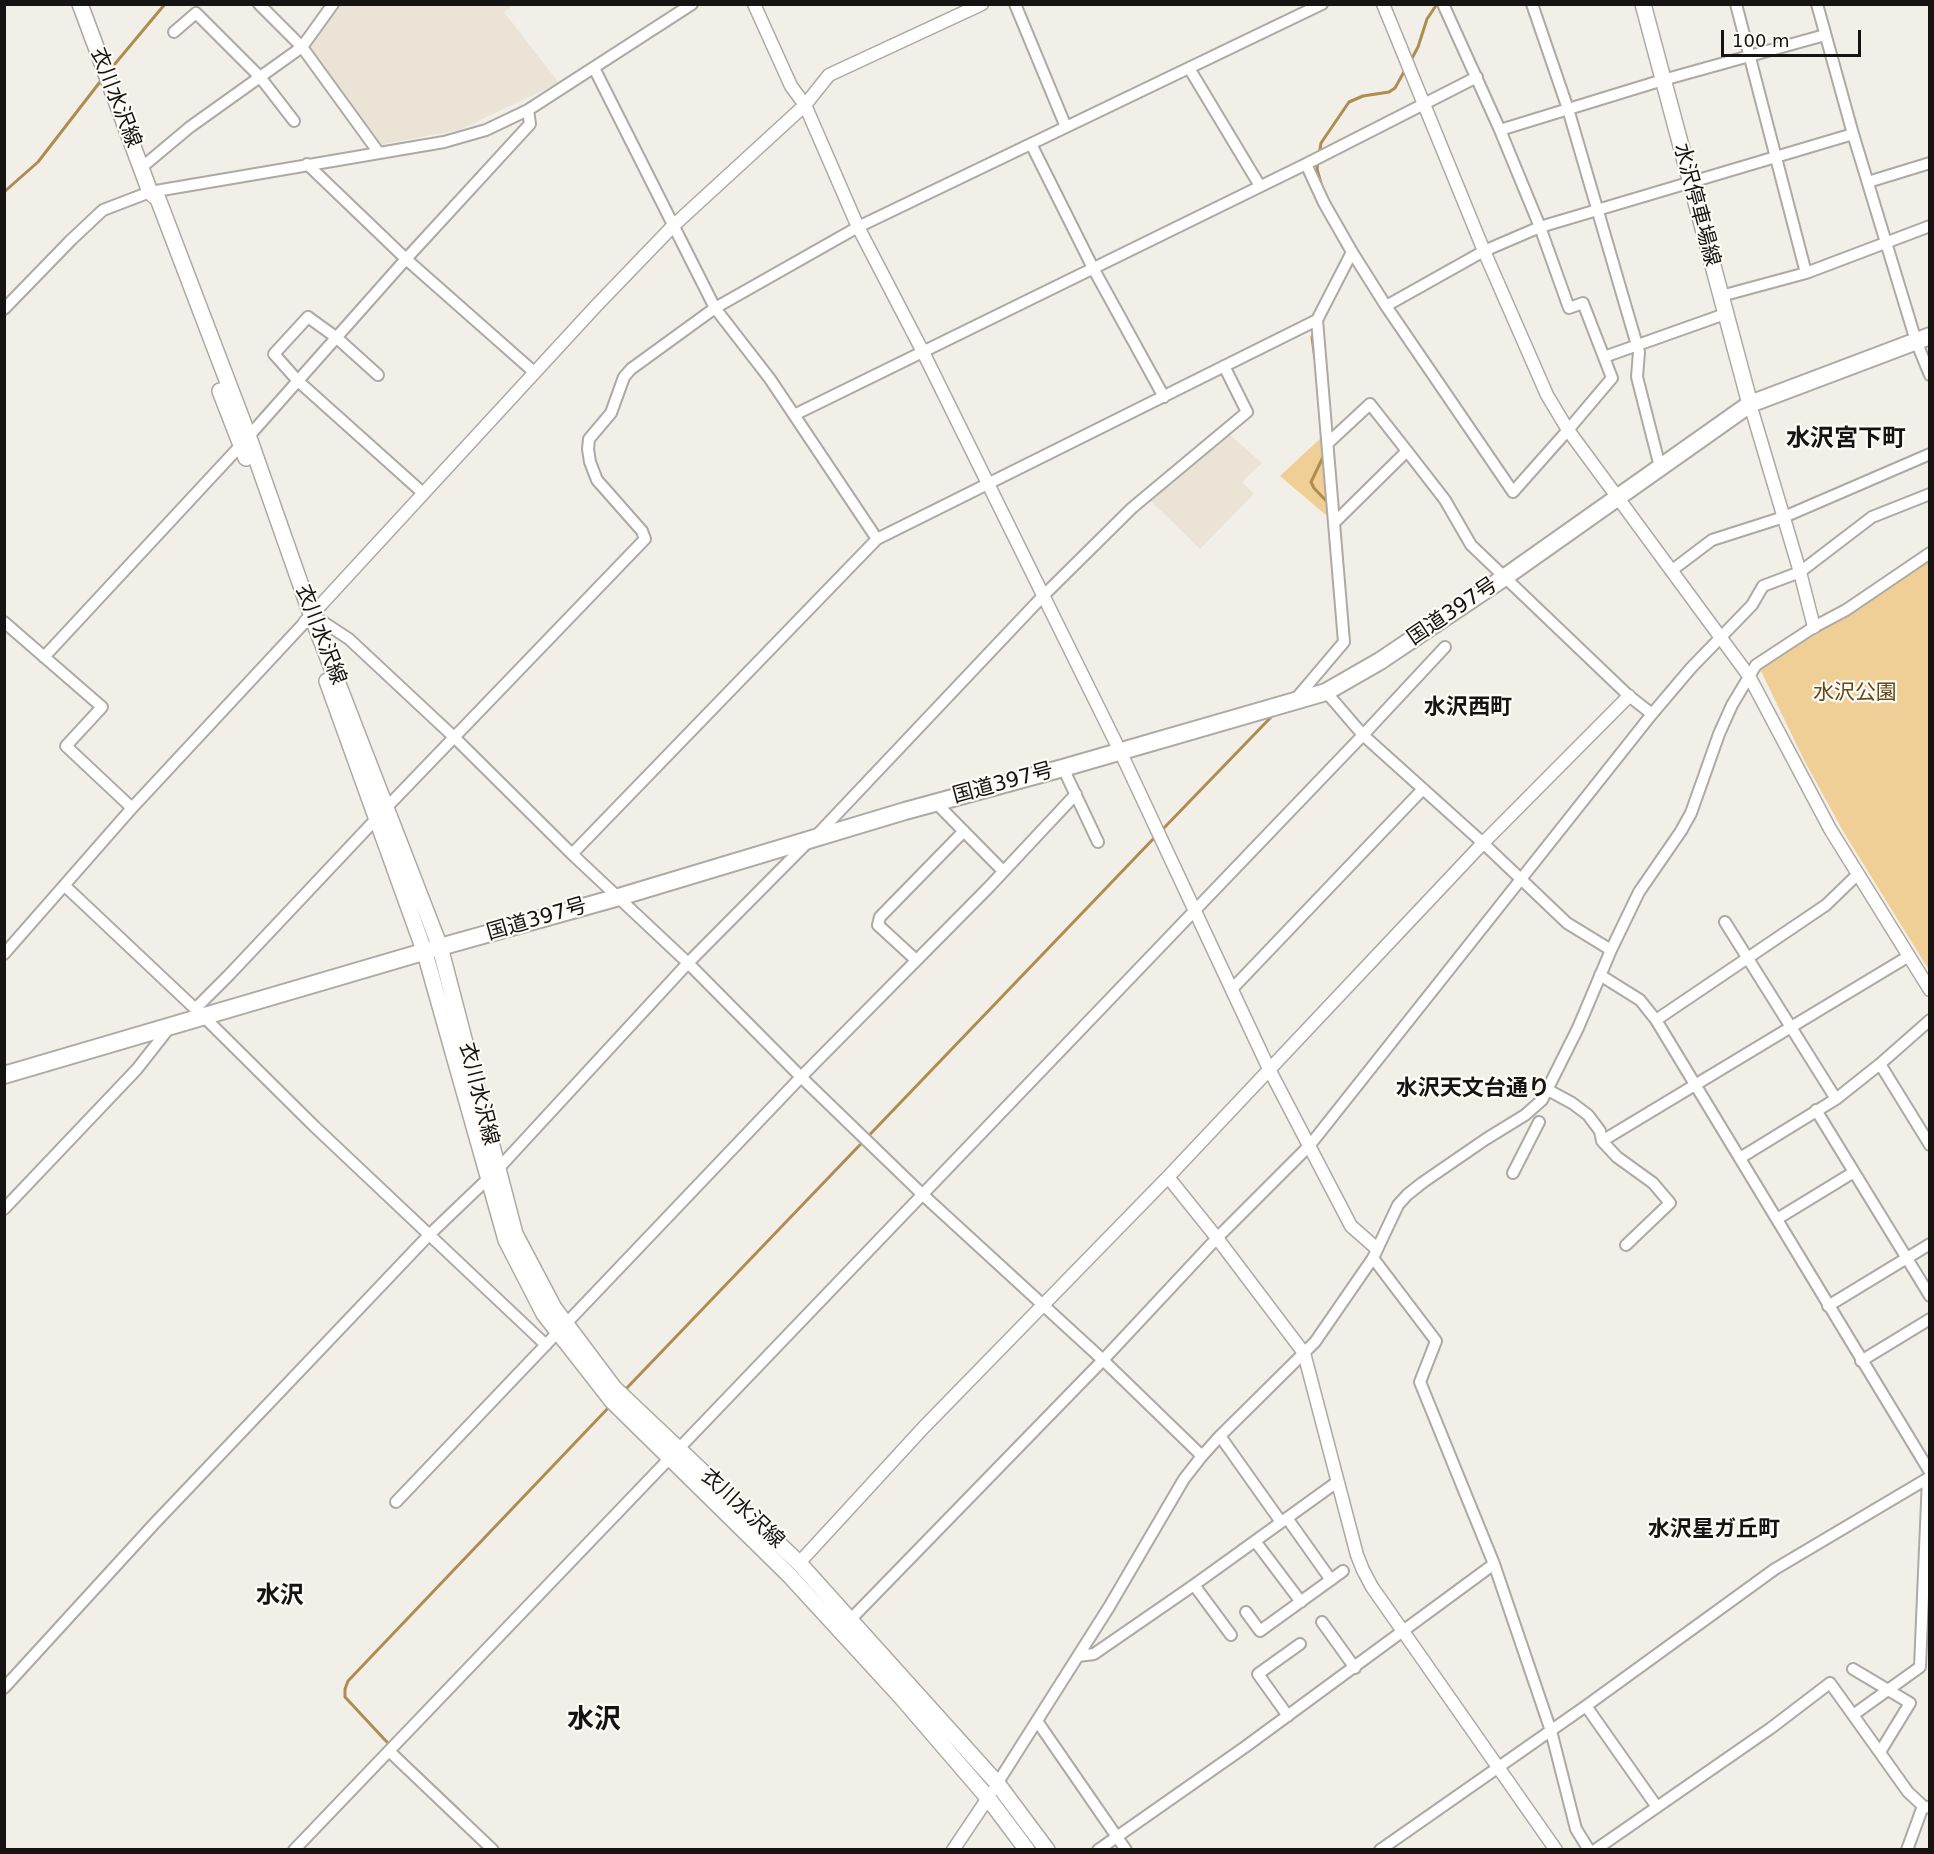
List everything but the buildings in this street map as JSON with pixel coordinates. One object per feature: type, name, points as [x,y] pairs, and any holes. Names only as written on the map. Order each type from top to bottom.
[{"type":"highway","name":"国道397号","points":[[4,1075],[170,1027],[200,1013],[619,897],[936,802],[1326,692],[1380,661],[1505,577],[1750,404],[1923,338]]},
{"type":"main road","name":"衣川水沢線","points":[[80,4],[150,192],[158,200],[308,618],[433,950],[492,1174],[506,1240],[544,1314],[562,1328],[612,1401],[799,1563],[997,1783],[1047,1850]]},
{"type":"main road","name":"水沢停車場線","points":[[1643,4],[1750,404]]},
{"type":"main road","name":"衣川水沢線","points":[[674,1453],[902,1698],[988,1798],[1028,1850]]},
{"type":"street","points":[[260,4],[302,47],[379,153]]},
{"type":"street","points":[[141,168],[190,127],[302,47],[333,4]]},
{"type":"street","points":[[4,309],[103,210],[150,192],[444,142],[486,130],[528,110],[692,4]]},
{"type":"street","points":[[753,4],[791,86],[805,105],[858,227],[923,352],[1120,751],[1269,1069],[1351,1226],[1374,1253],[1437,1341],[1420,1382],[1494,1564],[1551,1731],[1576,1829],[1589,1850]]},
{"type":"street","points":[[4,954],[132,808],[534,372],[673,226],[805,105],[829,75],[982,4]]},
{"type":"street","points":[[1015,4],[1066,127]]},
{"type":"street","points":[[200,1013],[229,975],[382,812],[645,540],[642,531],[597,480],[588,449],[589,439],[611,413],[624,378],[632,369],[715,308],[858,227],[1322,4]]},
{"type":"street","points":[[1383,4],[1484,251],[1547,395],[1568,430],[1749,676],[1830,829],[1929,990]]},
{"type":"street","points":[[1306,164],[1324,203],[1386,306],[1513,492],[1612,378],[1582,303],[1569,308],[1540,227],[1500,130],[1443,4]]},
{"type":"street","points":[[1532,4],[1568,109],[1639,352],[1637,377],[1660,468]]},
{"type":"street","points":[[1736,4],[1806,273]]},
{"type":"street","points":[[1817,4],[1886,243],[1923,338],[1929,375]]},
{"type":"street","points":[[174,32],[200,9],[260,77],[294,120]]},
{"type":"street","points":[[1500,130],[1663,80],[1826,35]]},
{"type":"street","points":[[594,68],[715,308],[794,415],[877,540]]},
{"type":"street","points":[[1189,68],[1260,186]]},
{"type":"street","points":[[794,415],[1306,164],[1477,77]]},
{"type":"street","points":[[44,657],[245,440],[530,124],[528,110]]},
{"type":"street","points":[[1386,306],[1484,251],[1540,227],[1853,134]]},
{"type":"street","points":[[1031,144],[1093,267],[1164,397]]},
{"type":"street","points":[[1868,182],[1929,163]]},
{"type":"street","points":[[307,164],[406,259],[534,372]]},
{"type":"street","points":[[1721,296],[1806,273],[1929,226]]},
{"type":"street","points":[[1294,701],[1344,642],[1317,320],[1352,252]]},
{"type":"street","points":[[1604,357],[1725,314]]},
{"type":"street","points":[[378,375],[337,338],[308,317],[274,354],[298,381],[423,493]]},
{"type":"street","points":[[572,854],[877,540],[1317,320]]},
{"type":"street","points":[[4,1688],[154,1524],[429,1235],[492,1174],[688,963],[811,839],[1043,596],[1132,508],[1247,412],[1224,366]]},
{"type":"street","points":[[1328,443],[1370,404],[1445,500],[1471,545],[1629,696],[1652,714]]},
{"type":"street","points":[[1750,404],[1814,627]]},
{"type":"street","points":[[1335,522],[1407,451]]},
{"type":"street","points":[[1671,571],[1712,540],[1784,517],[1929,454]]},
{"type":"street","points":[[851,1619],[1103,1360],[1217,1238],[1310,1145],[1652,714],[1691,668],[1752,604],[1763,586],[1800,572],[1872,517],[1929,494]]},
{"type":"street","points":[[953,1850],[1109,1607],[1184,1479],[1202,1455],[1315,1342],[1374,1253],[1398,1205],[1407,1195],[1486,1139],[1526,1115],[1535,1108],[1548,1090],[1639,892],[1691,813],[1719,734],[1732,705],[1756,665],[1814,627],[1846,610],[1929,553]]},
{"type":"street","points":[[308,618],[349,639],[455,738],[922,1194],[1103,1360],[1202,1455]]},
{"type":"street","points":[[4,622],[102,707],[66,746],[132,808]]},
{"type":"street","points":[[294,1850],[1445,647]]},
{"type":"street","points":[[1326,692],[1363,735],[1483,843],[1567,923],[1611,950]]},
{"type":"street","points":[[799,1563],[932,1419],[1168,1177],[1483,843],[1629,696]]},
{"type":"street","points":[[1063,768],[1098,842]]},
{"type":"street","points":[[1232,989],[1424,789]]},
{"type":"street","points":[[396,1502],[801,1077],[1076,794]]},
{"type":"street","points":[[936,802],[1003,871]]},
{"type":"street","points":[[916,960],[878,925],[880,917],[964,831]]},
{"type":"street","points":[[1656,1020],[1826,905],[1858,874]]},
{"type":"street","points":[[65,886],[546,1345]]},
{"type":"street","points":[[1725,922],[1836,1099]]},
{"type":"street","points":[[1602,1141],[1909,956]]},
{"type":"street","points":[[1600,975],[1640,1000],[1656,1020],[1862,1360],[1929,1476],[1920,1667],[1853,1715]]},
{"type":"street","points":[[1740,1158],[1836,1099],[1880,1064],[1929,1020]]},
{"type":"street","points":[[4,1209],[137,1069],[170,1027]]},
{"type":"street","points":[[1880,1064],[1929,1144]]},
{"type":"street","points":[[1548,1090],[1572,1103],[1587,1115],[1600,1131],[1602,1141],[1617,1157],[1653,1183],[1670,1203],[1626,1245]]},
{"type":"street","points":[[1816,1110],[1929,1296]]},
{"type":"street","points":[[1513,1173],[1539,1122]]},
{"type":"street","points":[[1777,1219],[1854,1172]]},
{"type":"street","points":[[1168,1177],[1304,1353],[1337,1482],[1363,1570],[1403,1632],[1556,1850]]},
{"type":"street","points":[[1828,1306],[1929,1244]]},
{"type":"street","points":[[1862,1360],[1929,1319]]},
{"type":"street","points":[[1220,1436],[1331,1580]]},
{"type":"street","points":[[1380,1850],[1551,1731],[1775,1569],[1929,1476]]},
{"type":"street","points":[[1078,1656],[1094,1654],[1194,1586],[1337,1482]]},
{"type":"street","points":[[1255,1541],[1301,1602]]},
{"type":"street","points":[[1098,1850],[1355,1668],[1494,1564]]},
{"type":"street","points":[[1246,1612],[1260,1631],[1343,1571]]},
{"type":"street","points":[[1194,1586],[1231,1635]]},
{"type":"street","points":[[1322,1622],[1355,1668]]},
{"type":"street","points":[[1288,1716],[1258,1674],[1300,1644]]},
{"type":"street","points":[[1853,1670],[1910,1703],[1880,1752]]},
{"type":"street","points":[[1595,1850],[1771,1728],[1830,1683],[1908,1792],[1926,1807],[1907,1850]]},
{"type":"street","points":[[1586,1706],[1657,1807]]},
{"type":"street","points":[[1037,1721],[1126,1850]]},
{"type":"street","points":[[389,1751],[493,1850]]},
{"type":"shaded area","points":[[337,5],[514,5],[504,12],[559,83],[459,130],[380,145],[306,47]]},
{"type":"shaded area","points":[[1228,433],[1262,463],[1242,482],[1254,494],[1200,549],[1148,498]]},
{"type":"green space","points":[[1322,437],[1327,516],[1280,476]]},
{"type":"green space","name":"水沢公園","points":[[1929,558],[1929,970],[1843,831],[1804,760],[1760,669]]},
{"type":"waterway","points":[[109,71],[165,4]]},
{"type":"waterway","points":[[1410,62],[1418,47],[1427,19],[1437,4]]},
{"type":"waterway","points":[[1319,155],[1321,143],[1349,102],[1363,96],[1389,92],[1395,88],[1405,70]]},
{"type":"waterway","points":[[4,192],[38,162],[103,78]]},
{"type":"waterway","points":[[1318,162],[1317,169],[1322,187]]},
{"type":"waterway","points":[[1314,334],[1312,337],[1315,359]]},
{"type":"waterway","points":[[1325,453],[1311,482],[1330,505]]},
{"type":"waterway","points":[[1292,695],[1302,684]]},
{"type":"waterway","points":[[1161,831],[1275,713]]},
{"type":"waterway","points":[[623,1392],[1156,836]]},
{"type":"waterway","points":[[459,1810],[385,1740],[345,1697],[348,1681],[611,1405]]},
{"type":"district","name":"水沢宮下町","points":[[1846,440]]},
{"type":"district","name":"水沢西町","points":[[1468,708]]},
{"type":"district","name":"水沢天文台通り","points":[[1473,1089]]},
{"type":"district","name":"水沢星ガ丘町","points":[[1714,1530]]},
{"type":"district","name":"水沢","points":[[280,1597]]},
{"type":"district","name":"水沢","points":[[594,1721]]}]
